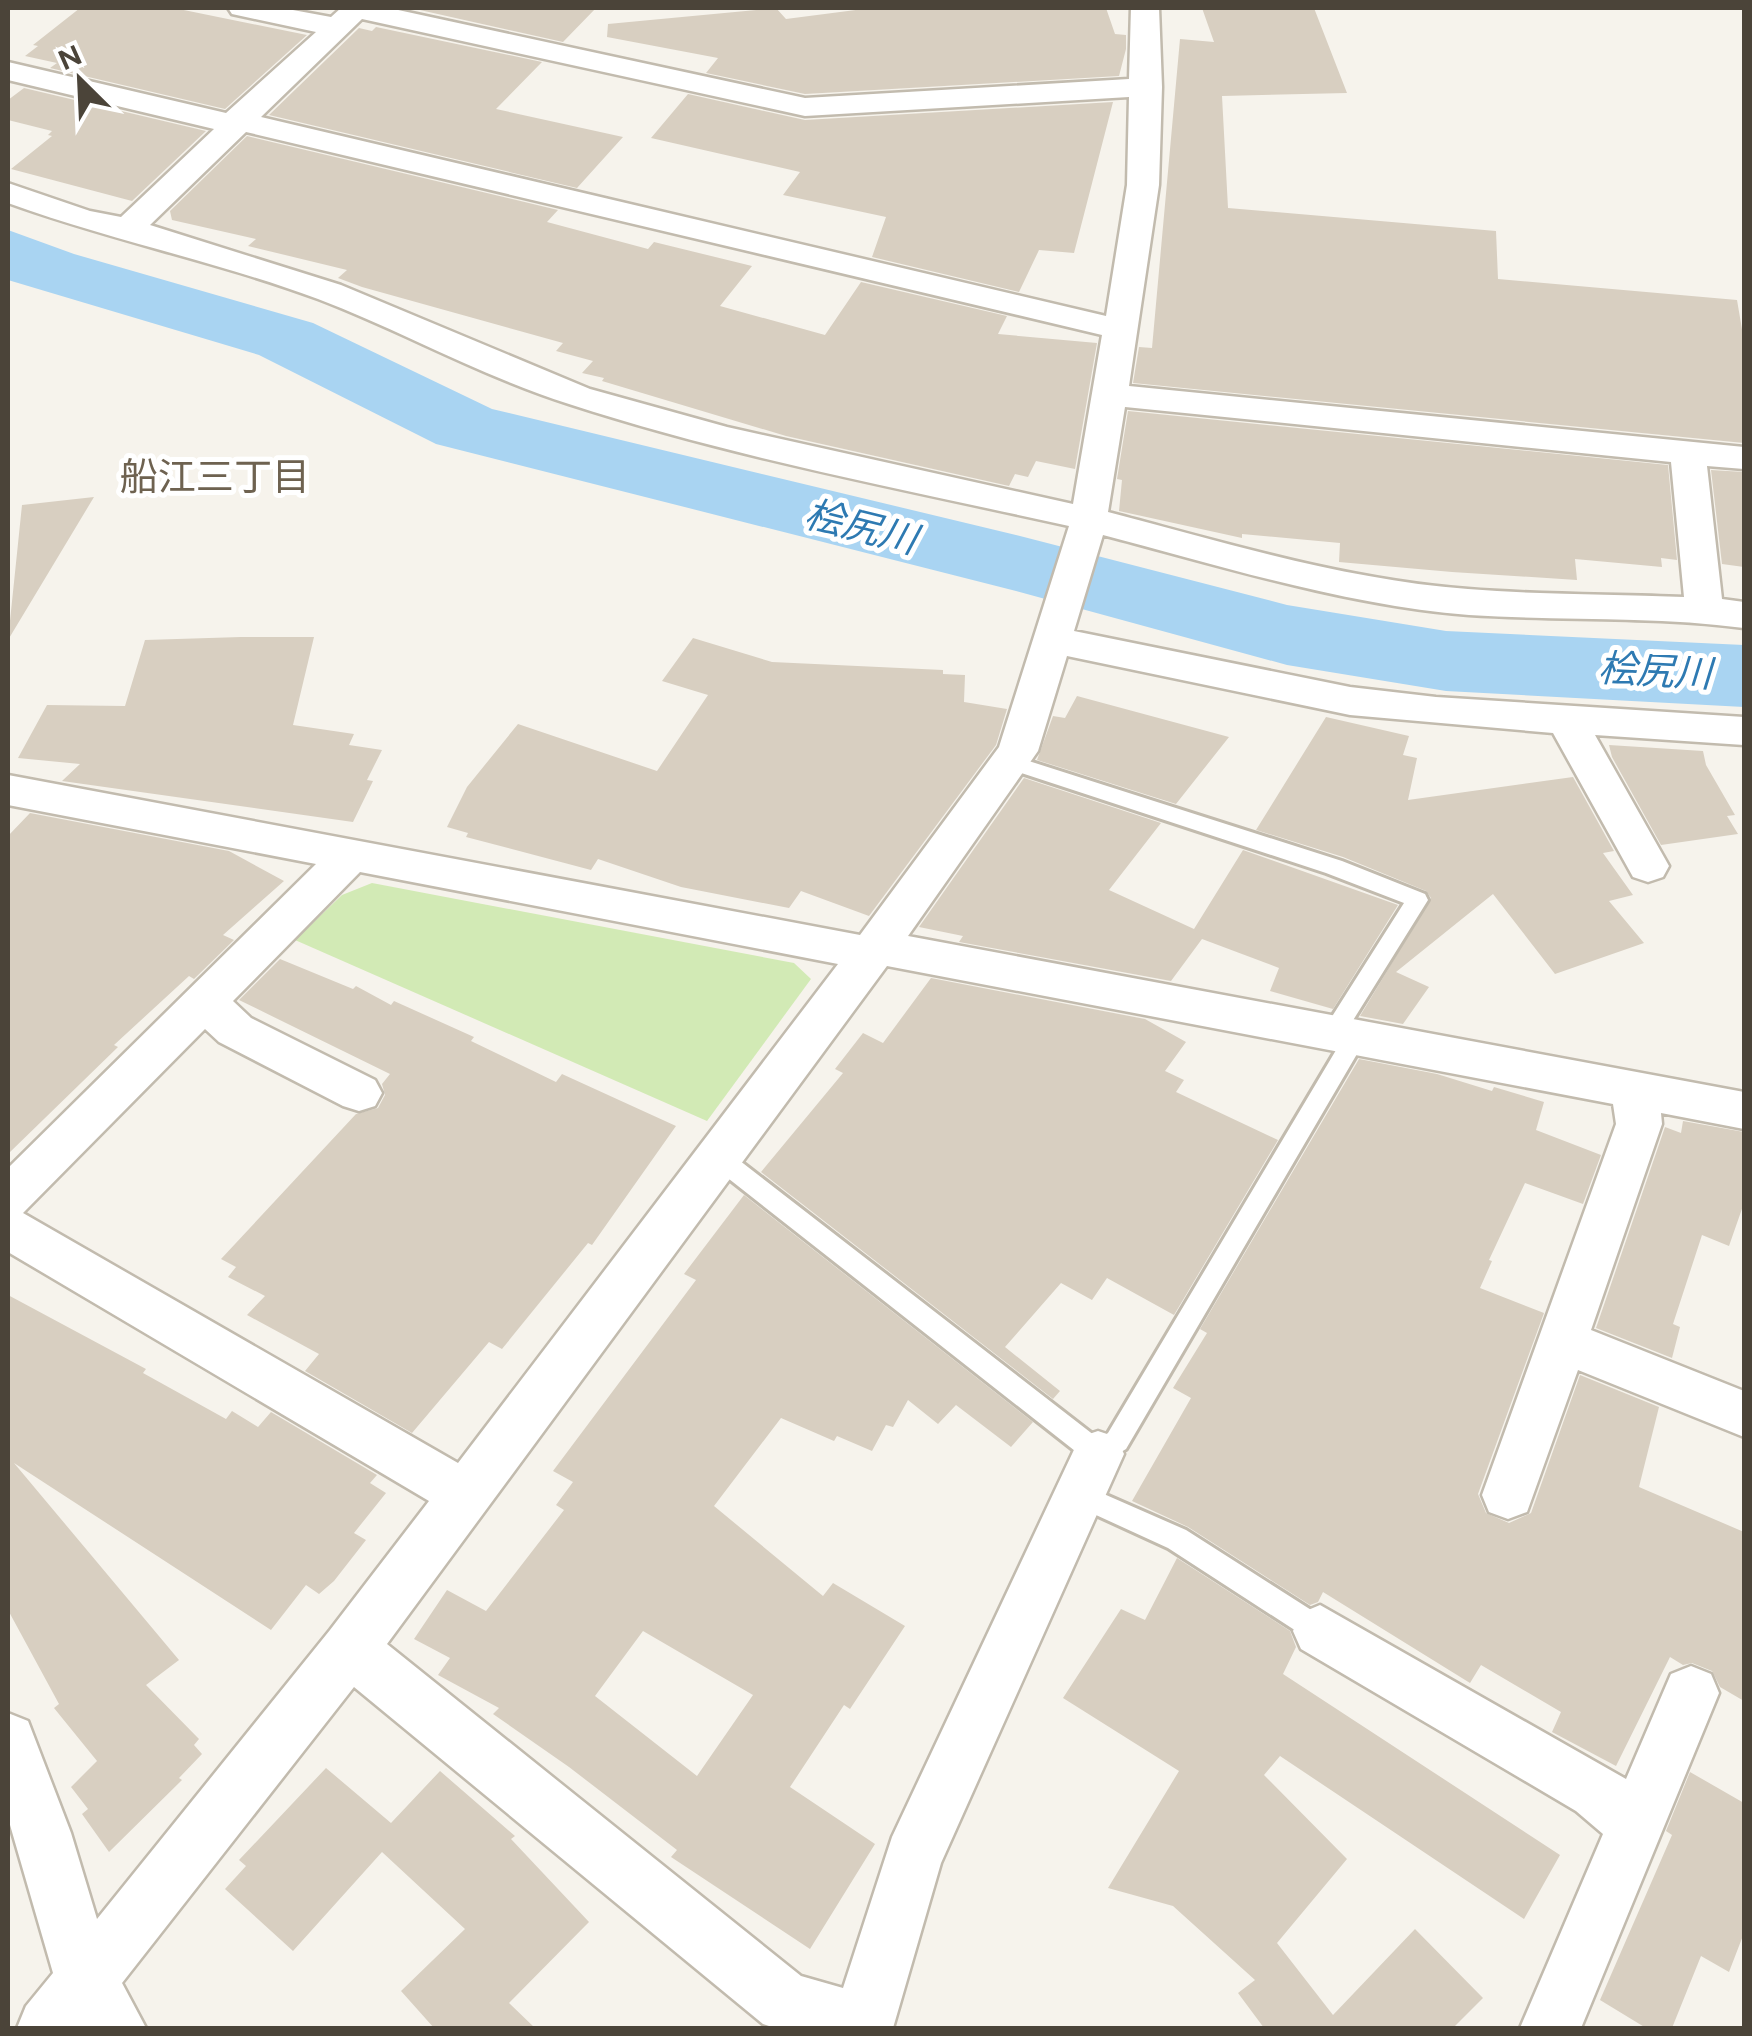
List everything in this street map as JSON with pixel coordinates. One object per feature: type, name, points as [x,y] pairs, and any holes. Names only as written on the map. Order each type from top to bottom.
[{"type":"street","points":[[242,8],[350,14],[805,106],[1146,87]]},
{"type":"street","points":[[48,2028],[100,2004],[350,1650],[1018,750],[1087,524],[1110,395],[1143,185],[1144,8]]},
{"type":"street","points":[[128,228],[350,14]]},
{"type":"street","points":[[8,71],[1118,328]]},
{"type":"street","points":[[8,192],[82,219],[128,228],[330,292],[578,396],[640,416],[1284,570],[1467,602],[1704,610],[1744,616]]},
{"type":"street","points":[[1110,395],[1744,458]]},
{"type":"street","points":[[1688,453],[1704,610]]},
{"type":"street","points":[[1056,634],[1350,701],[1744,732]]},
{"type":"street","points":[[1566,720],[1648,866]]},
{"type":"street","points":[[8,790],[1744,1110]]},
{"type":"street","points":[[8,1198],[350,856]]},
{"type":"street","points":[[205,1001],[236,1030],[358,1093]]},
{"type":"street","points":[[1508,1495],[1639,1124],[1634,1089]]},
{"type":"street","points":[[8,1228],[466,1494]]},
{"type":"street","points":[[1562,1341],[1744,1414]]},
{"type":"street","points":[[350,1650],[773,2015],[863,2026],[913,1858],[1090,1475]]},
{"type":"street","points":[[1320,1631],[1596,1791],[1636,1825]]},
{"type":"street","points":[[1551,2028],[1692,1693]]},
{"type":"street","points":[[8,1741],[100,2004]]},
{"type":"lane","points":[[1010,762],[1334,867],[1416,900],[1117,1442],[1090,1475]]},
{"type":"lane","points":[[718,1157],[1090,1475],[1177,1539],[1320,1631]]},
{"type":"green space","points":[[372,883],[794,963],[811,979],[707,1121],[295,940],[342,895]]},
{"type":"building","points":[[80,8],[174,8],[307,35],[225,109],[50,68],[57,63],[25,56],[38,46],[33,45]]},
{"type":"building","points":[[411,8],[596,8],[563,42]]},
{"type":"building","points":[[776,8],[786,19],[871,8],[1106,8],[1115,34],[1126,35],[1126,49],[1119,76],[805,94],[706,73],[718,58],[607,37],[608,24]]},
{"type":"building","points":[[1202,8],[1314,8],[1347,93],[1222,96],[1228,208],[1496,231],[1498,279],[1737,300],[1744,341],[1744,443],[1133,383],[1139,347],[1152,348],[1180,39],[1214,42]]},
{"type":"building","points":[[376,27],[542,62],[496,109],[623,137],[577,188],[269,115],[359,28],[372,31]]},
{"type":"building","points":[[24,88],[206,131],[132,201],[11,169],[52,136],[48,135],[52,131],[8,120],[8,100]]},
{"type":"building","points":[[688,94],[805,120],[1113,102],[1074,253],[1039,250],[1019,292],[872,257],[886,217],[783,195],[800,172],[651,138]]},
{"type":"building","points":[[247,136],[558,210],[547,222],[648,249],[654,242],[752,266],[720,306],[825,335],[861,282],[1007,316],[998,334],[1097,343],[1075,469],[1036,461],[1028,477],[1015,474],[1009,486],[786,436],[582,373],[593,361],[556,351],[563,343],[362,287],[338,278],[347,270],[248,246],[256,239],[172,220],[170,211]]},
{"type":"building","points":[[1128,411],[1668,465],[1677,560],[1661,558],[1662,567],[1575,559],[1577,580],[1452,572],[1339,562],[1340,543],[1242,534],[1242,538],[1119,511],[1122,480],[1117,479]]},
{"type":"building","points":[[1711,470],[1744,472],[1744,567],[1722,564]]},
{"type":"building","points":[[94,497],[8,640],[22,505]]},
{"type":"building","points":[[314,637],[293,725],[354,734],[349,745],[382,750],[367,780],[373,781],[353,822],[62,781],[80,764],[18,758],[47,705],[125,706],[145,640]]},
{"type":"building","points":[[693,638],[772,662],[943,670],[943,674],[965,675],[964,702],[1007,709],[996,745],[869,916],[801,891],[789,908],[681,887],[598,859],[591,870],[466,837],[468,833],[447,827],[467,787],[518,724],[657,771],[708,695],[662,681]]},
{"type":"building","points":[[1077,696],[1229,737],[1176,804],[1037,760],[1053,716],[1065,718]]},
{"type":"building","points":[[1326,717],[1409,736],[1403,755],[1417,758],[1408,800],[1573,777],[1614,851],[1603,853],[1633,895],[1609,901],[1644,943],[1555,974],[1493,894],[1396,972],[1429,987],[1403,1024],[1360,1016],[1431,898],[1426,891],[1343,857],[1256,830]]},
{"type":"building","points":[[1609,745],[1703,751],[1706,765],[1735,815],[1727,816],[1738,834],[1661,845]]},
{"type":"building","points":[[1024,778],[1161,823],[1109,890],[1194,929],[1243,850],[1398,905],[1333,1009],[1270,991],[1279,968],[1202,939],[1171,981],[959,942],[963,936],[919,927]]},
{"type":"building","points":[[30,813],[229,851],[284,881],[223,935],[234,940],[194,979],[189,976],[114,1045],[118,1047],[8,1154],[8,836]]},
{"type":"building","points":[[280,959],[353,989],[356,986],[391,1005],[394,1001],[474,1037],[471,1041],[556,1082],[562,1074],[676,1126],[592,1245],[588,1243],[502,1349],[489,1342],[412,1433],[305,1371],[319,1354],[247,1315],[265,1296],[228,1277],[236,1267],[221,1259],[356,1114],[378,1108],[385,1095],[382,1084],[390,1074],[239,1000]]},
{"type":"building","points":[[931,978],[1145,1019],[1186,1042],[1165,1071],[1184,1080],[1176,1092],[1278,1140],[1174,1315],[1107,1278],[1092,1300],[1061,1283],[1005,1347],[1060,1391],[1053,1399],[761,1172],[843,1073],[835,1069],[863,1033],[883,1043]]},
{"type":"building","points":[[1359,1059],[1437,1074],[1492,1091],[1494,1087],[1544,1102],[1536,1130],[1601,1155],[1583,1204],[1525,1183],[1480,1288],[1544,1313],[1478,1494],[1486,1513],[1509,1523],[1531,1513],[1580,1375],[1659,1407],[1639,1487],[1744,1532],[1744,1701],[1720,1687],[1712,1671],[1692,1663],[1683,1665],[1670,1657],[1616,1766],[1552,1732],[1561,1712],[1481,1665],[1470,1683],[1323,1592],[1318,1602],[1310,1605],[1188,1527],[1132,1501],[1191,1398],[1173,1388],[1207,1333],[1200,1329]]},
{"type":"building","points":[[1683,1121],[1744,1132],[1744,1203],[1729,1246],[1702,1235],[1673,1324],[1680,1327],[1672,1358],[1596,1328],[1665,1127],[1681,1133]]},
{"type":"building","points":[[744,1195],[1033,1422],[1011,1447],[956,1405],[938,1424],[908,1400],[893,1427],[886,1425],[872,1451],[837,1436],[834,1441],[781,1418],[714,1506],[823,1596],[833,1583],[905,1626],[850,1709],[844,1705],[790,1787],[875,1844],[810,1949],[671,1857],[677,1850],[493,1714],[499,1708],[438,1675],[450,1658],[414,1639],[447,1590],[486,1611],[564,1510],[556,1505],[573,1482],[553,1471],[696,1280],[684,1274]],"holes":[[[643,1631],[753,1695],[697,1776],[595,1696]]]},
{"type":"building","points":[[8,1295],[146,1369],[143,1373],[226,1419],[232,1411],[258,1427],[271,1412],[377,1475],[370,1483],[386,1493],[354,1533],[366,1540],[334,1581],[319,1594],[306,1585],[271,1630],[14,1463],[179,1660],[146,1685],[199,1739],[194,1745],[202,1754],[179,1778],[182,1780],[109,1852],[82,1814],[88,1809],[71,1787],[97,1761],[54,1708],[59,1704],[8,1610]]},
{"type":"building","points":[[1177,1558],[1290,1631],[1296,1647],[1283,1674],[1560,1855],[1524,1919],[1280,1756],[1264,1775],[1347,1859],[1277,1943],[1333,2015],[1415,1929],[1483,1998],[1453,2028],[1264,2028],[1238,1993],[1255,1980],[1173,1906],[1108,1888],[1179,1771],[1063,1698],[1121,1609],[1145,1620]]},
{"type":"building","points":[[326,1768],[391,1823],[440,1771],[515,1836],[511,1839],[589,1922],[509,2003],[535,2028],[434,2028],[401,1991],[465,1929],[382,1852],[293,1951],[225,1889],[246,1866],[239,1860]]},
{"type":"building","points":[[1690,1772],[1744,1803],[1744,1933],[1729,1972],[1701,1956],[1672,2028],[1646,2028],[1600,2000],[1672,1835],[1666,1831]]},
{"type":"waterway","name":"桧尻川","points":[[8,252],[48,270],[286,339],[465,427],[1020,564],[1287,635],[1446,661],[1744,676]]},
{"type":"district","name":"船江三丁目","points":[[215,477]]}]
